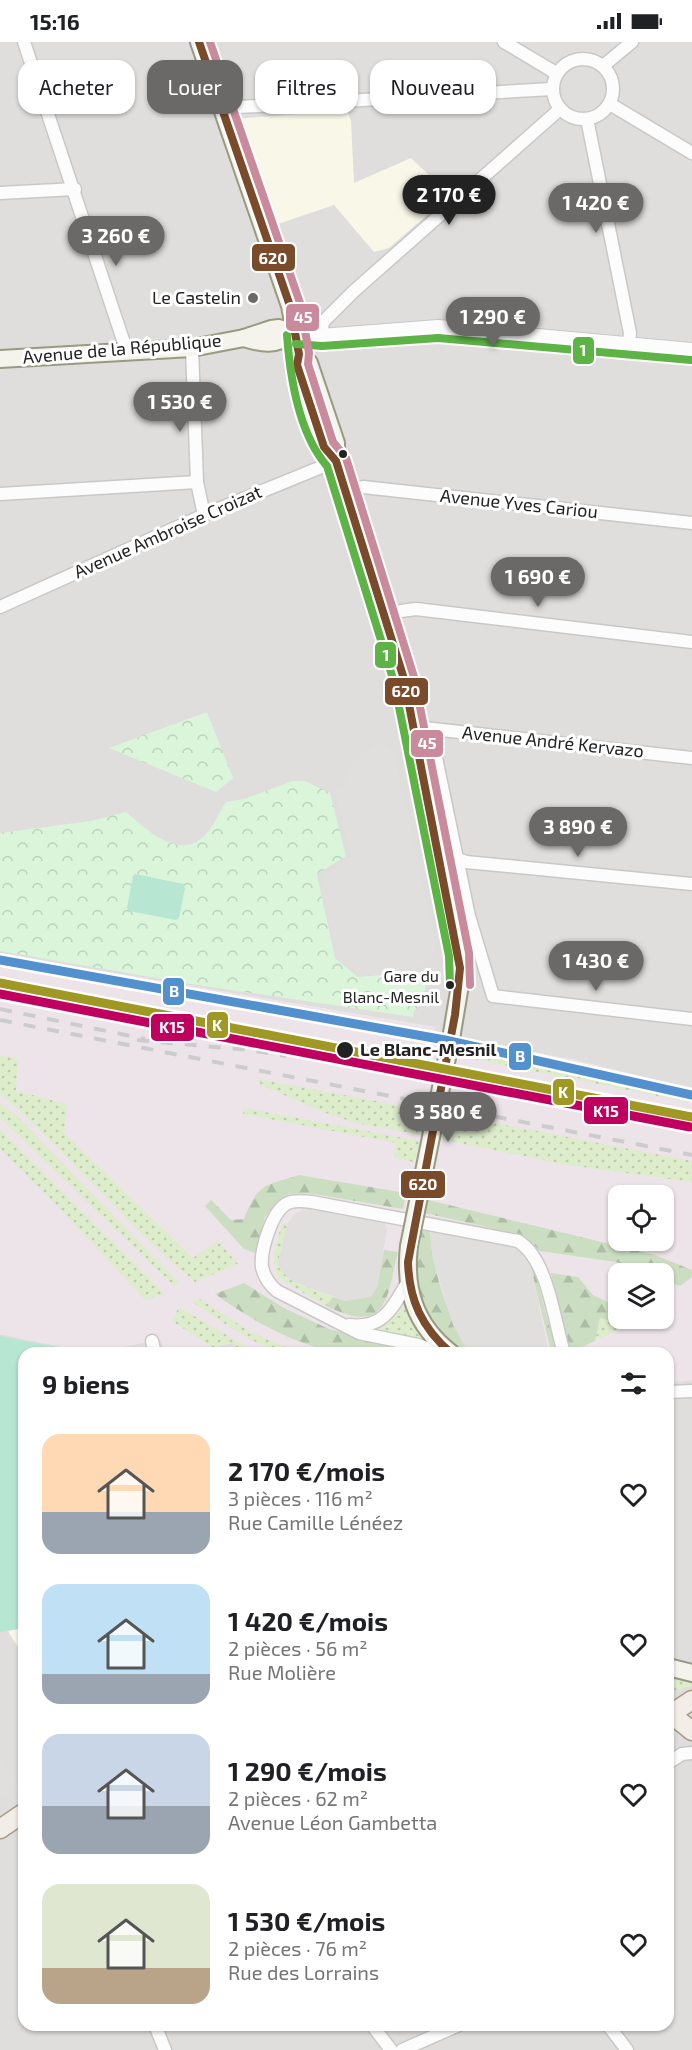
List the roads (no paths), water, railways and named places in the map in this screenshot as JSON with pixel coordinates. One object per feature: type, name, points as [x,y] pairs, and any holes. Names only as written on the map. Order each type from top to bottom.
[{"type":"main road","points":[[199,42],[205,60]]},
{"type":"main road","points":[[224,114],[290,306],[299,354],[309,363],[312,370],[336,443],[336,460],[422,728],[459,955],[460,985],[409,1246],[407,1283],[423,1323],[445,1347]]},
{"type":"main road","name":"Avenue de la République","points":[[0,358],[192,348],[244,338],[262,343],[280,343],[294,334]]},
{"type":"main road","points":[[674,1669],[692,1674]]},
{"type":"main road","points":[[674,1709],[692,1700]]},
{"type":"main road","points":[[674,1711],[692,1711]]},
{"type":"main road","points":[[674,1715],[692,1731]]},
{"type":"main road","points":[[0,1818],[18,1814]]},
{"type":"main road","points":[[0,1829],[18,1816]]},
{"type":"street","points":[[24,42],[75,189],[127,352]]},
{"type":"street","points":[[504,42],[556,73]]},
{"type":"street","points":[[603,66],[632,42]]},
{"type":"street","points":[[584,58],[603,66],[613,84],[610,104],[604,111],[587,119],[568,116],[560,109],[552,89],[556,73],[564,65],[584,58]]},
{"type":"street","points":[[243,107],[552,89]]},
{"type":"street","points":[[610,104],[692,153]]},
{"type":"street","points":[[321,336],[323,322],[354,291],[560,109]]},
{"type":"street","points":[[587,119],[630,333],[629,344]]},
{"type":"street","points":[[0,193],[75,189]]},
{"type":"street","points":[[294,334],[321,336],[438,327],[692,351]]},
{"type":"street","points":[[192,348],[197,483],[204,515]]},
{"type":"street","name":"Avenue Ambroise Croizat","points":[[0,607],[204,515],[336,460]]},
{"type":"street","points":[[0,494],[197,483]]},
{"type":"street","name":"Avenue Yves Cariou","points":[[346,491],[363,487],[692,523]]},
{"type":"street","points":[[386,613],[402,609],[416,609],[692,642]]},
{"type":"street","points":[[422,728],[468,916],[493,996],[692,1019]]},
{"type":"street","name":"Avenue André Kervazo","points":[[422,728],[692,758]]},
{"type":"street","points":[[455,858],[466,862],[692,884]]},
{"type":"street","points":[[424,1347],[371,1337],[342,1325],[277,1291],[265,1276],[262,1261],[272,1221],[288,1204],[312,1202],[518,1241],[530,1252],[542,1272],[562,1347]]},
{"type":"street","points":[[342,1325],[369,1326],[386,1316],[407,1283]]},
{"type":"street","points":[[674,1392],[692,1391]]},
{"type":"street","points":[[674,1759],[682,1754],[692,1753]]},
{"type":"street","points":[[157,2031],[165,2050]]},
{"type":"street","points":[[377,2031],[391,2050]]},
{"type":"street","points":[[402,2050],[445,2031]]},
{"type":"street","points":[[613,2031],[627,2050]]},
{"type":"railway","points":[[0,1009],[145,1039]]},
{"type":"railway","points":[[0,1020],[692,1155]]},
{"type":"railway","points":[[137,1040],[249,1050],[286,1056]]},
{"type":"place","name":"Le Castelin","points":[[253,298]]},
{"type":"place","name":"Gare du Blanc-Mesnil","points":[[450,985]]},
{"type":"place","name":"Le Blanc-Mesnil","points":[[345,1050]]}]
